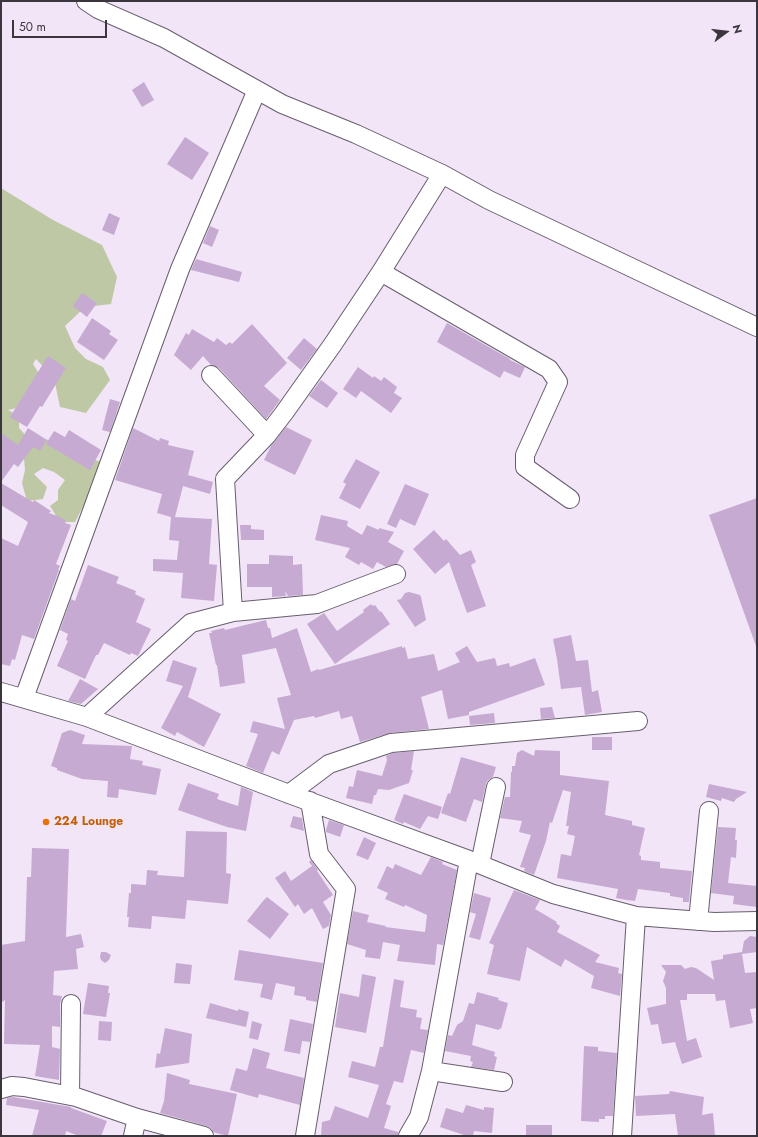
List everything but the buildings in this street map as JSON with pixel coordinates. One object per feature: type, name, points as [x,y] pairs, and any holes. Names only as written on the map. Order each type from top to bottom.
[{"type":"street","points":[[86,1],[98,9],[164,38],[282,104],[356,134],[442,174],[489,200],[757,327]]},
{"type":"street","points":[[24,698],[180,269],[257,90]]},
{"type":"street","points":[[233,612],[225,479],[267,435],[333,344],[381,272],[442,174]]},
{"type":"street","points":[[381,272],[549,369],[558,382],[525,455],[525,467],[570,499]]},
{"type":"street","points":[[211,375],[267,435]]},
{"type":"street","points":[[87,717],[191,623],[233,612],[317,604],[396,574]]},
{"type":"street","points":[[1,692],[87,717],[288,794],[474,862],[553,894],[636,916],[714,922],[757,921]]},
{"type":"street","points":[[288,794],[329,764],[391,743],[638,721]]},
{"type":"street","points":[[408,1136],[419,1117],[431,1071],[474,862],[496,787]]},
{"type":"street","points":[[305,1136],[346,889],[319,854],[310,801]]},
{"type":"street","points":[[698,920],[709,811]]},
{"type":"street","points":[[622,1136],[636,916]]},
{"type":"street","points":[[70,1096],[71,1004]]},
{"type":"street","points":[[431,1071],[503,1082]]},
{"type":"street","points":[[1,1089],[12,1086],[24,1087],[70,1096],[137,1118],[204,1136]]},
{"type":"street","points":[[133,1136],[137,1118]]},
{"type":"green space","points":[[1,188],[53,220],[102,245],[117,277],[111,304],[85,307],[65,326],[75,348],[86,359],[103,367],[110,380],[86,413],[60,407],[54,378],[36,359],[33,364],[42,378],[25,406],[8,410],[19,416],[19,428],[29,439],[53,440],[74,453],[101,462],[87,499],[75,522],[60,522],[50,506],[58,500],[58,490],[65,480],[54,472],[43,468],[34,474],[47,487],[43,499],[27,501],[22,483],[25,470],[23,447],[1,445]]},
{"type":"place","name":"224 Lounge","points":[[46,822]]}]
